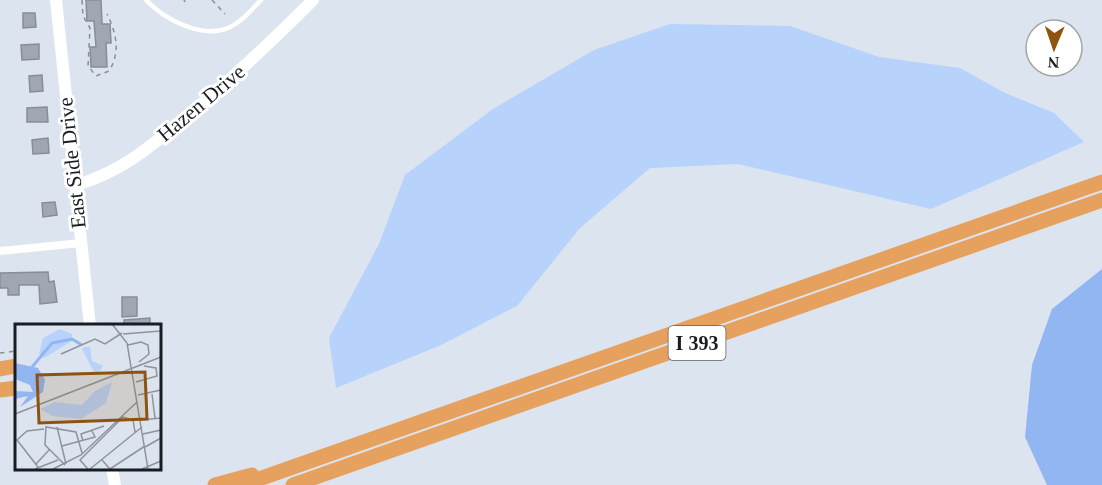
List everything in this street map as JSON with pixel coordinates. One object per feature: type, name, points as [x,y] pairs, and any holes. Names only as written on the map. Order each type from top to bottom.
[{"type":"highway","name":"I 393","points":[[242,485],[1102,182]]},
{"type":"highway","name":"I 393","points":[[293,485],[1102,200]]},
{"type":"highway","points":[[0,369],[15,366]]},
{"type":"highway","points":[[0,390],[15,388]]},
{"type":"highway","points":[[318,485],[442,432]]},
{"type":"highway","points":[[215,485],[347,448]]},
{"type":"main road","name":"East Side Drive","points":[[56,0],[90,324]]},
{"type":"main road","name":"Hazen Drive","points":[[75,184],[108,174],[135,158],[229,81],[313,0]]},
{"type":"main road","points":[[112,470],[115,485]]},
{"type":"street","points":[[0,251],[81,243]]},
{"type":"lane","points":[[146,0],[172,21],[217,30],[236,23],[261,0]]},
{"type":"path","points":[[82,0],[83,16],[90,28],[88,66],[96,76],[109,70],[113,61],[117,38],[107,14]]},
{"type":"path","points":[[212,0],[225,14]]},
{"type":"path","points":[[0,353],[15,351]]},
{"type":"shaded area","points":[[670,24],[790,26],[879,57],[960,68],[1005,93],[1054,113],[1084,142],[931,209],[738,164],[650,168],[580,228],[517,306],[441,345],[336,388],[329,338],[379,244],[405,175],[493,109],[594,50]]},
{"type":"shaded area","points":[[1102,269],[1102,485],[1047,485],[1025,437],[1032,365],[1052,309]]},
{"type":"building","points":[[86,0],[101,0],[102,24],[110,24],[111,43],[106,43],[107,67],[91,67],[90,47],[96,47],[94,21],[87,21]]},
{"type":"building","points":[[23,13],[35,13],[36,27],[23,28]]},
{"type":"building","points":[[39,44],[39,59],[22,60],[21,45]]},
{"type":"building","points":[[42,75],[43,91],[30,92],[29,76]]},
{"type":"building","points":[[47,107],[48,122],[27,122],[27,108]]},
{"type":"building","points":[[48,138],[49,153],[33,154],[32,140]]},
{"type":"building","points":[[55,202],[57,215],[43,217],[42,203]]},
{"type":"building","points":[[48,272],[49,282],[54,281],[57,302],[40,304],[39,285],[19,285],[19,295],[8,295],[8,288],[0,288],[0,273]]},
{"type":"building","points":[[122,297],[137,297],[137,316],[122,317]]},
{"type":"building","points":[[150,318],[150,324],[124,324],[124,320]]}]
